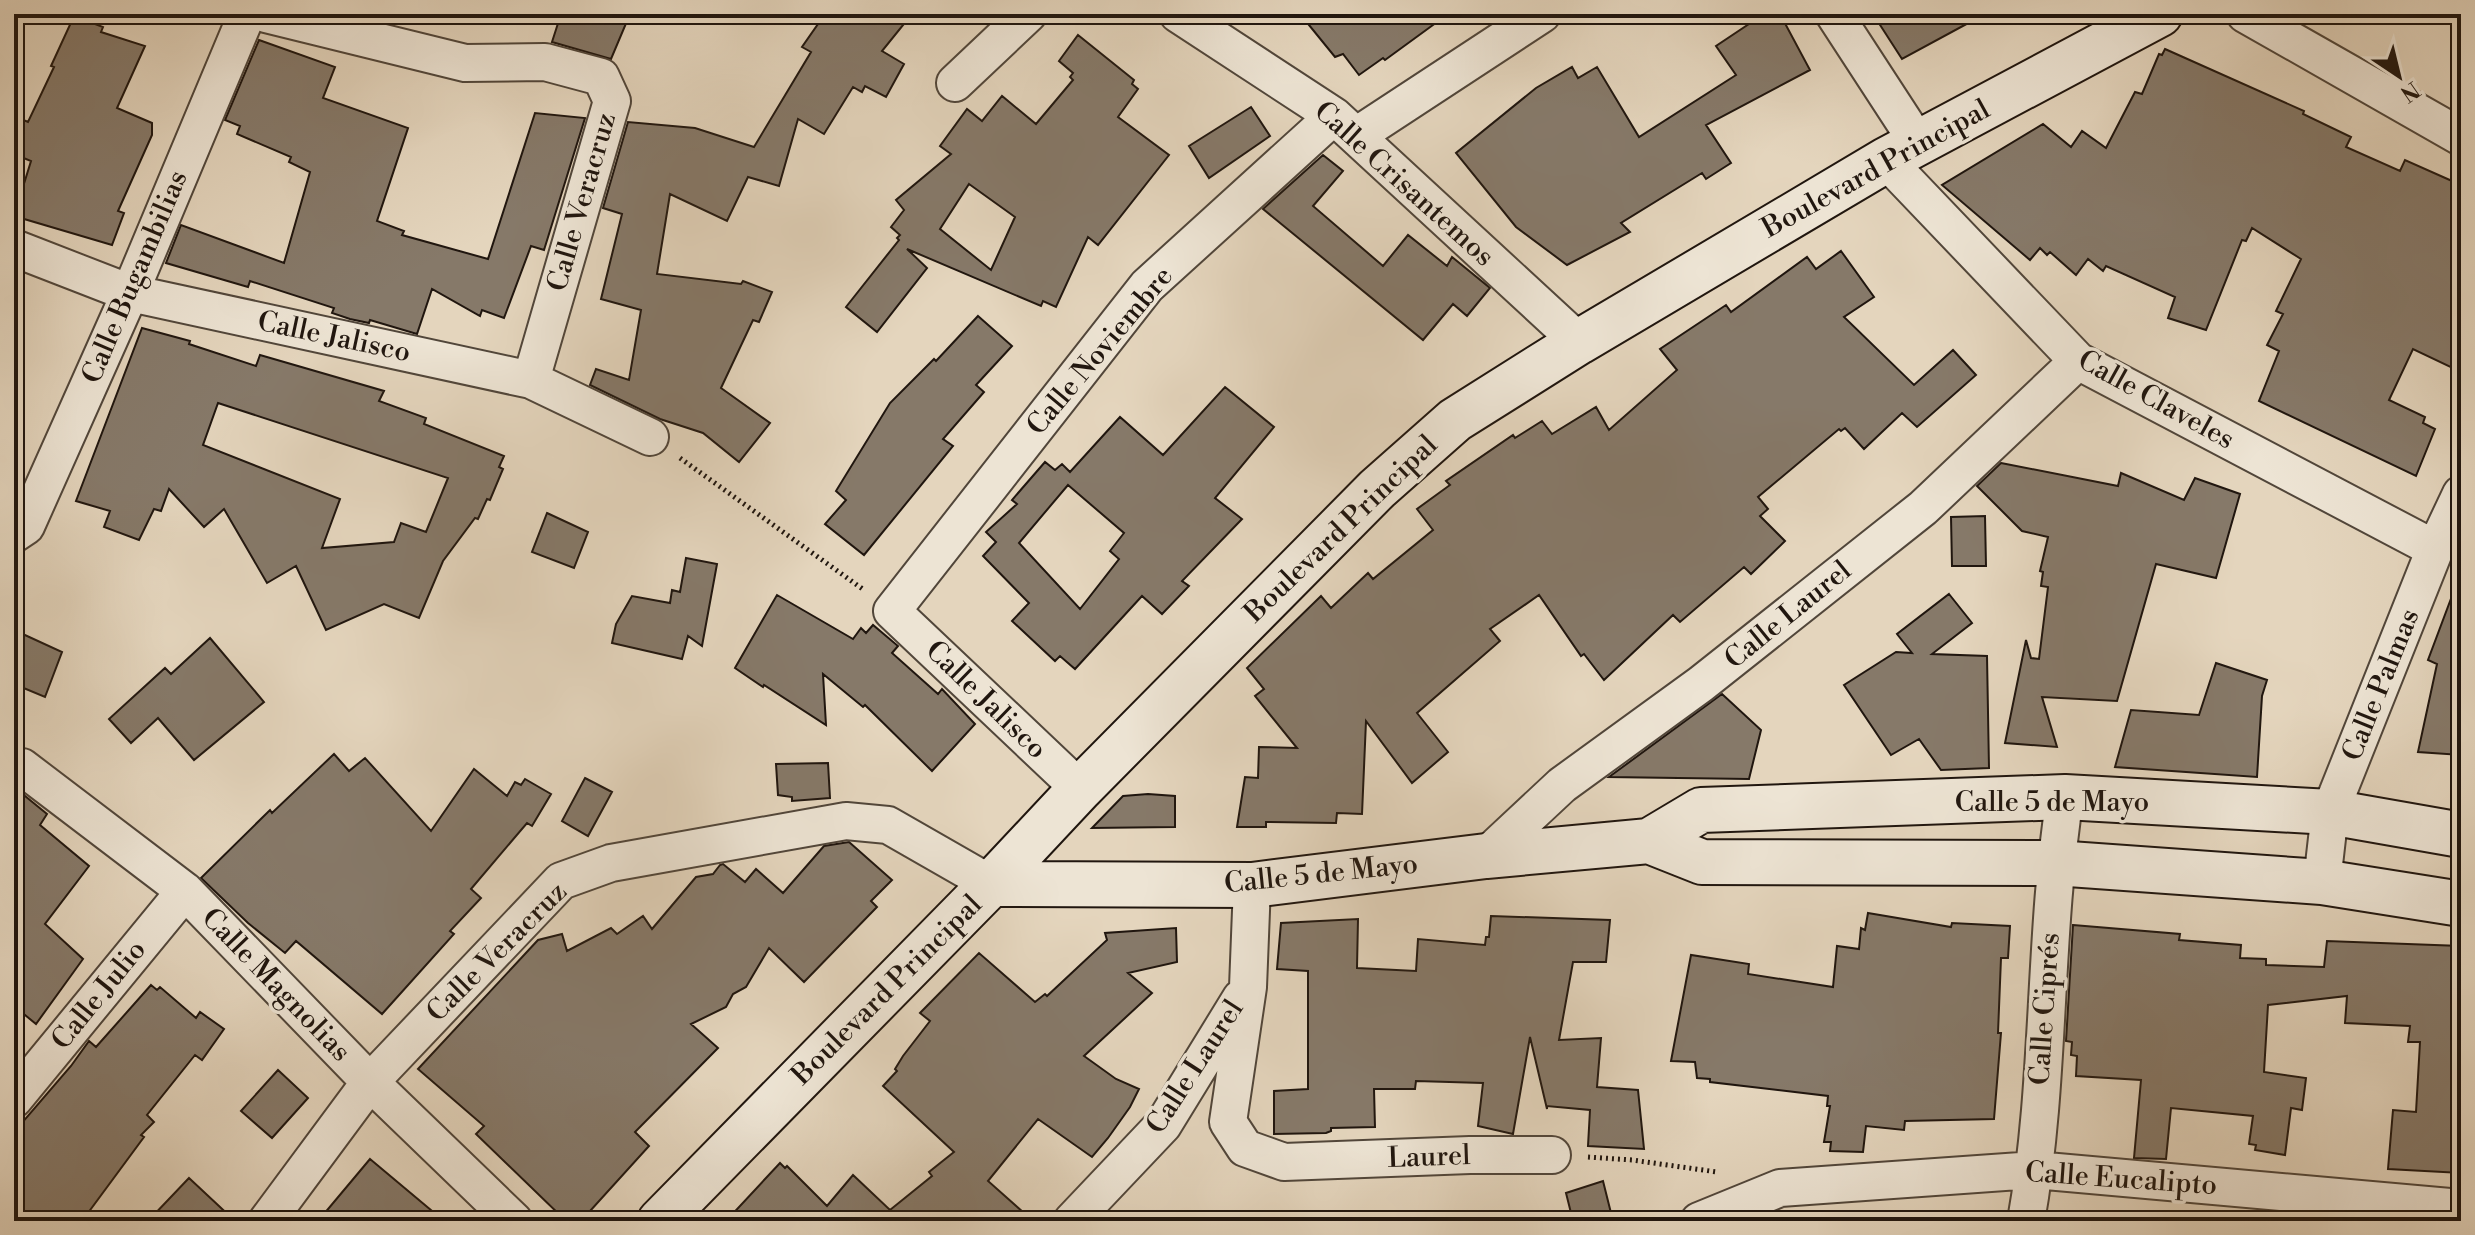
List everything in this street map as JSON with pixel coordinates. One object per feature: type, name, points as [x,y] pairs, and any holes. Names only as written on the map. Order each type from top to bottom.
[{"type":"street","name":"Calle Bugambilias","points":[[14,534],[26,526],[130,293],[247,14]]},
{"type":"street","name":"Calle Veracruz","points":[[266,14],[465,63],[545,62],[601,77],[612,101],[531,380]]},
{"type":"street","points":[[955,83],[1028,14]]},
{"type":"street","name":"Calle Crisantemos","points":[[1178,14],[1345,126],[1579,342]]},
{"type":"street","name":"Calle Noviembre","points":[[892,611],[1147,286],[1345,126],[1542,14]]},
{"type":"street","name":"Calle Claveles","points":[[1834,14],[1902,152],[2078,361],[2435,549]]},
{"type":"street","name":"Boulevard Principal","points":[[660,1221],[1377,489],[1455,420],[1579,342],[1902,152],[2160,14]]},
{"type":"street","points":[[2245,14],[2461,137]]},
{"type":"street","name":"Calle Jalisco","points":[[14,248],[130,293],[531,380],[650,437]]},
{"type":"street","name":"Calle Laurel","points":[[1486,856],[1562,785],[1701,684],[1923,508],[2078,361]]},
{"type":"street","name":"Calle Palmas","points":[[2322,882],[2330,812],[2435,549],[2461,494]]},
{"type":"street","name":"Calle Jalisco","points":[[892,611],[1080,789]]},
{"type":"street","name":"Calle Magnolias","points":[[22,767],[185,891],[370,1082],[514,1221]]},
{"type":"street","name":"Calle 5 de Mayo","points":[[991,884],[1252,885],[1486,856],[1649,841],[1701,810],[2065,797],[2330,812],[2461,835]]},
{"type":"street","name":"Calle Ciprés","points":[[2026,1221],[2035,1170],[2055,863],[2065,797]]},
{"type":"street","name":"Calle Veracruz","points":[[267,1221],[370,1082],[561,881],[611,863],[846,821],[888,825],[991,884]]},
{"type":"street","name":"Calle 5 de Mayo","points":[[1649,841],[1702,862],[2055,863],[2322,882],[2461,904]]},
{"type":"street","name":"Calle Laurel","points":[[1072,1221],[1163,1125],[1248,987],[1252,885]]},
{"type":"street","name":"Calle Julio","points":[[14,1099],[185,891]]},
{"type":"street","name":"Laurel","points":[[1248,987],[1228,1122],[1245,1148],[1284,1162],[1552,1155]]},
{"type":"street","name":"Calle Eucalipto","points":[[1699,1221],[1778,1204],[2035,1170],[2461,1208]]},
{"type":"path","points":[[650,437],[892,611]]},
{"type":"path","points":[[1552,1155],[1659,1163],[1727,1173],[1778,1204]]},
{"type":"building","points":[[561,14],[630,14],[611,59],[552,42]]},
{"type":"building","points":[[825,14],[912,14],[882,51],[904,64],[886,97],[865,86],[862,92],[853,87],[824,134],[798,119],[779,186],[748,177],[727,221],[670,194],[657,274],[741,284],[743,281],[772,292],[759,322],[753,320],[721,388],[770,423],[739,462],[703,433],[660,419],[590,385],[596,369],[629,380],[641,310],[601,299],[622,214],[603,208],[628,122],[695,128],[754,147],[811,52],[802,47]]},
{"type":"building","points":[[1300,14],[1448,14],[1359,75],[1343,54],[1335,57]]},
{"type":"building","points":[[1764,14],[1780,14],[1810,70],[1706,125],[1731,163],[1706,179],[1702,173],[1621,223],[1630,232],[1567,265],[1516,227],[1456,153],[1536,88],[1572,67],[1578,78],[1597,67],[1639,137],[1736,75],[1716,46]]},
{"type":"building","points":[[1873,14],[1985,14],[1902,59]]},
{"type":"building","points":[[74,16],[103,27],[101,32],[145,46],[117,108],[152,123],[152,135],[118,211],[124,213],[112,245],[14,216],[31,161],[14,154],[14,116],[28,122]]},
{"type":"building","points":[[1078,35],[1134,80],[1132,84],[1138,89],[1118,117],[1169,155],[1098,245],[1088,237],[1056,307],[1043,301],[1041,306],[907,249],[927,268],[877,332],[846,307],[899,240],[900,235],[891,227],[904,210],[896,200],[951,154],[940,146],[967,109],[982,121],[1002,96],[1036,124],[1073,80],[1070,77],[1073,73],[1059,61]],"holes":[[[969,184],[1015,217],[991,270],[940,229]]]},
{"type":"building","points":[[259,40],[335,67],[323,98],[408,128],[377,221],[404,231],[402,235],[488,259],[535,113],[585,118],[544,250],[531,246],[504,318],[482,310],[480,316],[432,289],[417,334],[370,320],[369,323],[350,319],[332,313],[334,308],[250,281],[248,287],[166,263],[181,225],[284,263],[310,172],[289,162],[291,157],[237,134],[240,126],[225,120]]},
{"type":"building","points":[[2165,49],[2304,111],[2303,114],[2351,137],[2346,147],[2400,171],[2405,160],[2461,185],[2461,372],[2413,349],[2389,400],[2425,417],[2423,423],[2435,429],[2416,476],[2259,401],[2279,351],[2267,345],[2283,314],[2276,311],[2301,259],[2252,228],[2246,241],[2242,240],[2206,330],[2168,318],[2175,297],[2106,266],[2103,271],[2088,259],[2076,275],[2050,252],[2047,255],[2040,248],[2030,260],[1942,185],[2043,124],[2071,147],[2082,131],[2106,148],[2135,92],[2142,94],[2159,54],[2162,55]]},
{"type":"building","points":[[1251,107],[1270,136],[1209,178],[1189,146]]},
{"type":"building","points":[[1323,155],[1343,171],[1313,206],[1383,266],[1408,235],[1447,266],[1452,257],[1490,288],[1467,316],[1453,304],[1423,340],[1263,209]]},
{"type":"building","points":[[1841,251],[1874,297],[1844,317],[1914,385],[1953,350],[1976,375],[1917,427],[1902,413],[1864,449],[1845,428],[1839,429],[1758,497],[1768,509],[1760,516],[1785,541],[1751,574],[1744,567],[1680,622],[1673,615],[1604,680],[1584,654],[1581,656],[1539,595],[1490,629],[1500,641],[1417,713],[1448,752],[1412,783],[1366,721],[1362,814],[1337,813],[1336,823],[1266,822],[1266,827],[1237,827],[1245,777],[1258,778],[1259,747],[1297,748],[1255,696],[1264,689],[1247,668],[1321,596],[1331,608],[1368,573],[1373,579],[1433,530],[1417,509],[1450,485],[1446,481],[1513,435],[1515,438],[1542,421],[1552,434],[1596,407],[1609,430],[1677,370],[1660,349],[1726,305],[1731,312],[1807,257],[1816,269]]},
{"type":"building","points":[[978,316],[1012,346],[976,385],[984,392],[943,439],[953,446],[864,555],[825,524],[846,500],[836,491],[890,403],[934,359],[936,361]]},
{"type":"building","points":[[142,328],[190,341],[189,344],[256,366],[260,355],[384,391],[379,401],[426,418],[424,424],[504,456],[499,467],[503,469],[490,500],[487,499],[478,519],[475,518],[443,561],[419,618],[384,604],[326,630],[296,566],[267,583],[224,509],[204,527],[169,489],[161,511],[154,509],[139,540],[104,527],[110,511],[76,501]],"holes":[[[218,403],[448,478],[426,532],[401,523],[394,542],[322,548],[340,499],[203,445]]]},
{"type":"building","points":[[1225,387],[1274,427],[1215,498],[1242,519],[1182,581],[1189,586],[1162,614],[1142,596],[1075,669],[1060,656],[1055,661],[1012,621],[1029,603],[983,556],[996,542],[986,532],[1017,504],[1012,500],[1045,462],[1055,470],[1062,464],[1070,472],[1120,417],[1163,455]],"holes":[[[1068,485],[1124,533],[1110,551],[1119,559],[1080,609],[1019,543]]]},
{"type":"building","points":[[2001,463],[2118,486],[2121,473],[2184,500],[2195,478],[2240,494],[2216,578],[2156,564],[2117,701],[2042,697],[2057,747],[2005,743],[2026,640],[2031,658],[2039,659],[2048,587],[2041,586],[2043,572],[2040,571],[2048,537],[2022,531],[1977,486]]},
{"type":"building","points":[[547,513],[588,532],[574,568],[532,552]]},
{"type":"building","points":[[1985,516],[1986,566],[1952,566],[1951,517]]},
{"type":"building","points":[[686,558],[717,564],[702,646],[688,636],[682,659],[612,643],[616,624],[632,596],[670,603],[672,590],[680,592]]},
{"type":"building","points":[[2458,580],[2461,581],[2461,755],[2418,752],[2437,664],[2428,660]]},
{"type":"building","points":[[1949,594],[1972,623],[1932,654],[1987,656],[1989,768],[1941,770],[1919,739],[1891,755],[1844,685],[1896,652],[1912,653],[1897,634]]},
{"type":"building","points":[[777,595],[853,639],[861,628],[866,633],[873,625],[898,646],[892,653],[938,694],[942,689],[975,724],[932,771],[865,705],[863,707],[823,674],[826,725],[763,687],[735,668]]},
{"type":"building","points":[[14,630],[62,652],[45,697],[14,684]]},
{"type":"building","points":[[210,638],[264,702],[194,760],[158,718],[131,743],[109,719],[165,668],[171,674]]},
{"type":"building","points":[[2216,663],[2267,680],[2262,696],[2257,777],[2115,767],[2131,710],[2199,715]]},
{"type":"building","points":[[1722,694],[1761,730],[1749,779],[1609,777]]},
{"type":"building","points":[[334,754],[349,771],[365,758],[431,831],[474,769],[507,796],[515,782],[521,785],[525,779],[551,794],[532,826],[527,823],[471,889],[481,898],[450,931],[454,934],[382,1014],[296,941],[285,953],[201,878],[270,810],[272,813]]},
{"type":"building","points":[[828,763],[830,798],[792,801],[792,797],[778,795],[776,764]]},
{"type":"building","points":[[585,778],[612,792],[588,836],[562,821]]},
{"type":"building","points":[[14,787],[47,814],[40,825],[89,866],[45,924],[83,959],[36,1024],[14,1006]]},
{"type":"building","points":[[1123,796],[1175,796],[1175,827],[1092,828]]},
{"type":"building","points":[[849,842],[892,880],[871,901],[877,907],[804,982],[769,948],[746,987],[733,994],[726,1007],[691,1024],[718,1048],[635,1132],[649,1146],[581,1221],[566,1221],[476,1134],[484,1126],[418,1069],[538,940],[562,934],[567,951],[611,928],[617,934],[643,916],[652,929],[696,877],[713,874],[723,864],[745,882],[756,869],[783,893],[824,846]]},
{"type":"building","points":[[1868,913],[1951,927],[1952,923],[2010,926],[2008,958],[2001,958],[1998,1033],[2001,1033],[1994,1119],[1905,1121],[1904,1130],[1866,1126],[1863,1152],[1830,1151],[1831,1142],[1824,1142],[1830,1106],[1827,1106],[1828,1096],[1710,1082],[1710,1079],[1697,1078],[1695,1062],[1671,1061],[1691,955],[1749,964],[1748,974],[1833,987],[1837,946],[1859,949],[1861,928],[1865,930]]},
{"type":"building","points":[[1491,916],[1610,920],[1606,962],[1573,962],[1559,1040],[1601,1038],[1597,1087],[1638,1090],[1644,1149],[1588,1146],[1590,1110],[1547,1106],[1547,1109],[1530,1037],[1513,1134],[1478,1126],[1483,1083],[1416,1081],[1415,1089],[1374,1089],[1375,1127],[1331,1128],[1326,1133],[1274,1134],[1274,1091],[1308,1089],[1308,971],[1277,969],[1281,923],[1358,919],[1357,968],[1416,971],[1418,939],[1485,945]]},
{"type":"building","points":[[2073,925],[2180,934],[2179,940],[2241,945],[2240,958],[2266,959],[2266,965],[2324,967],[2327,941],[2461,946],[2461,1173],[2388,1169],[2393,1110],[2416,1112],[2420,1042],[2408,1042],[2410,1026],[2345,1023],[2347,996],[2268,1005],[2264,1072],[2306,1078],[2302,1110],[2291,1108],[2285,1155],[2255,1150],[2256,1145],[2249,1144],[2253,1116],[2171,1108],[2166,1159],[2134,1158],[2141,1080],[2076,1076],[2077,1056],[2071,1055],[2072,1042],[2066,1041]]},
{"type":"building","points":[[1176,928],[1177,962],[1128,973],[1152,993],[1084,1056],[1116,1079],[1139,1089],[1108,1138],[1092,1157],[1038,1119],[988,1181],[1033,1221],[726,1221],[780,1163],[785,1168],[787,1166],[827,1206],[853,1175],[890,1210],[932,1176],[929,1172],[954,1152],[883,1086],[897,1071],[895,1069],[903,1056],[930,1021],[920,1013],[979,953],[1035,1002],[1045,994],[1047,996],[1107,940],[1105,933]]},
{"type":"building","points":[[151,985],[157,990],[160,987],[196,1018],[200,1012],[224,1029],[202,1060],[195,1055],[147,1115],[154,1122],[141,1135],[144,1137],[82,1221],[14,1221],[14,1132],[89,1041],[96,1047]]},
{"type":"building","points":[[278,1070],[308,1098],[272,1138],[241,1111]]},
{"type":"building","points":[[370,1159],[444,1221],[318,1221]]},
{"type":"building","points":[[189,1178],[235,1221],[148,1221]]},
{"type":"building","points":[[1603,1181],[1613,1221],[1573,1221],[1566,1193]]}]
